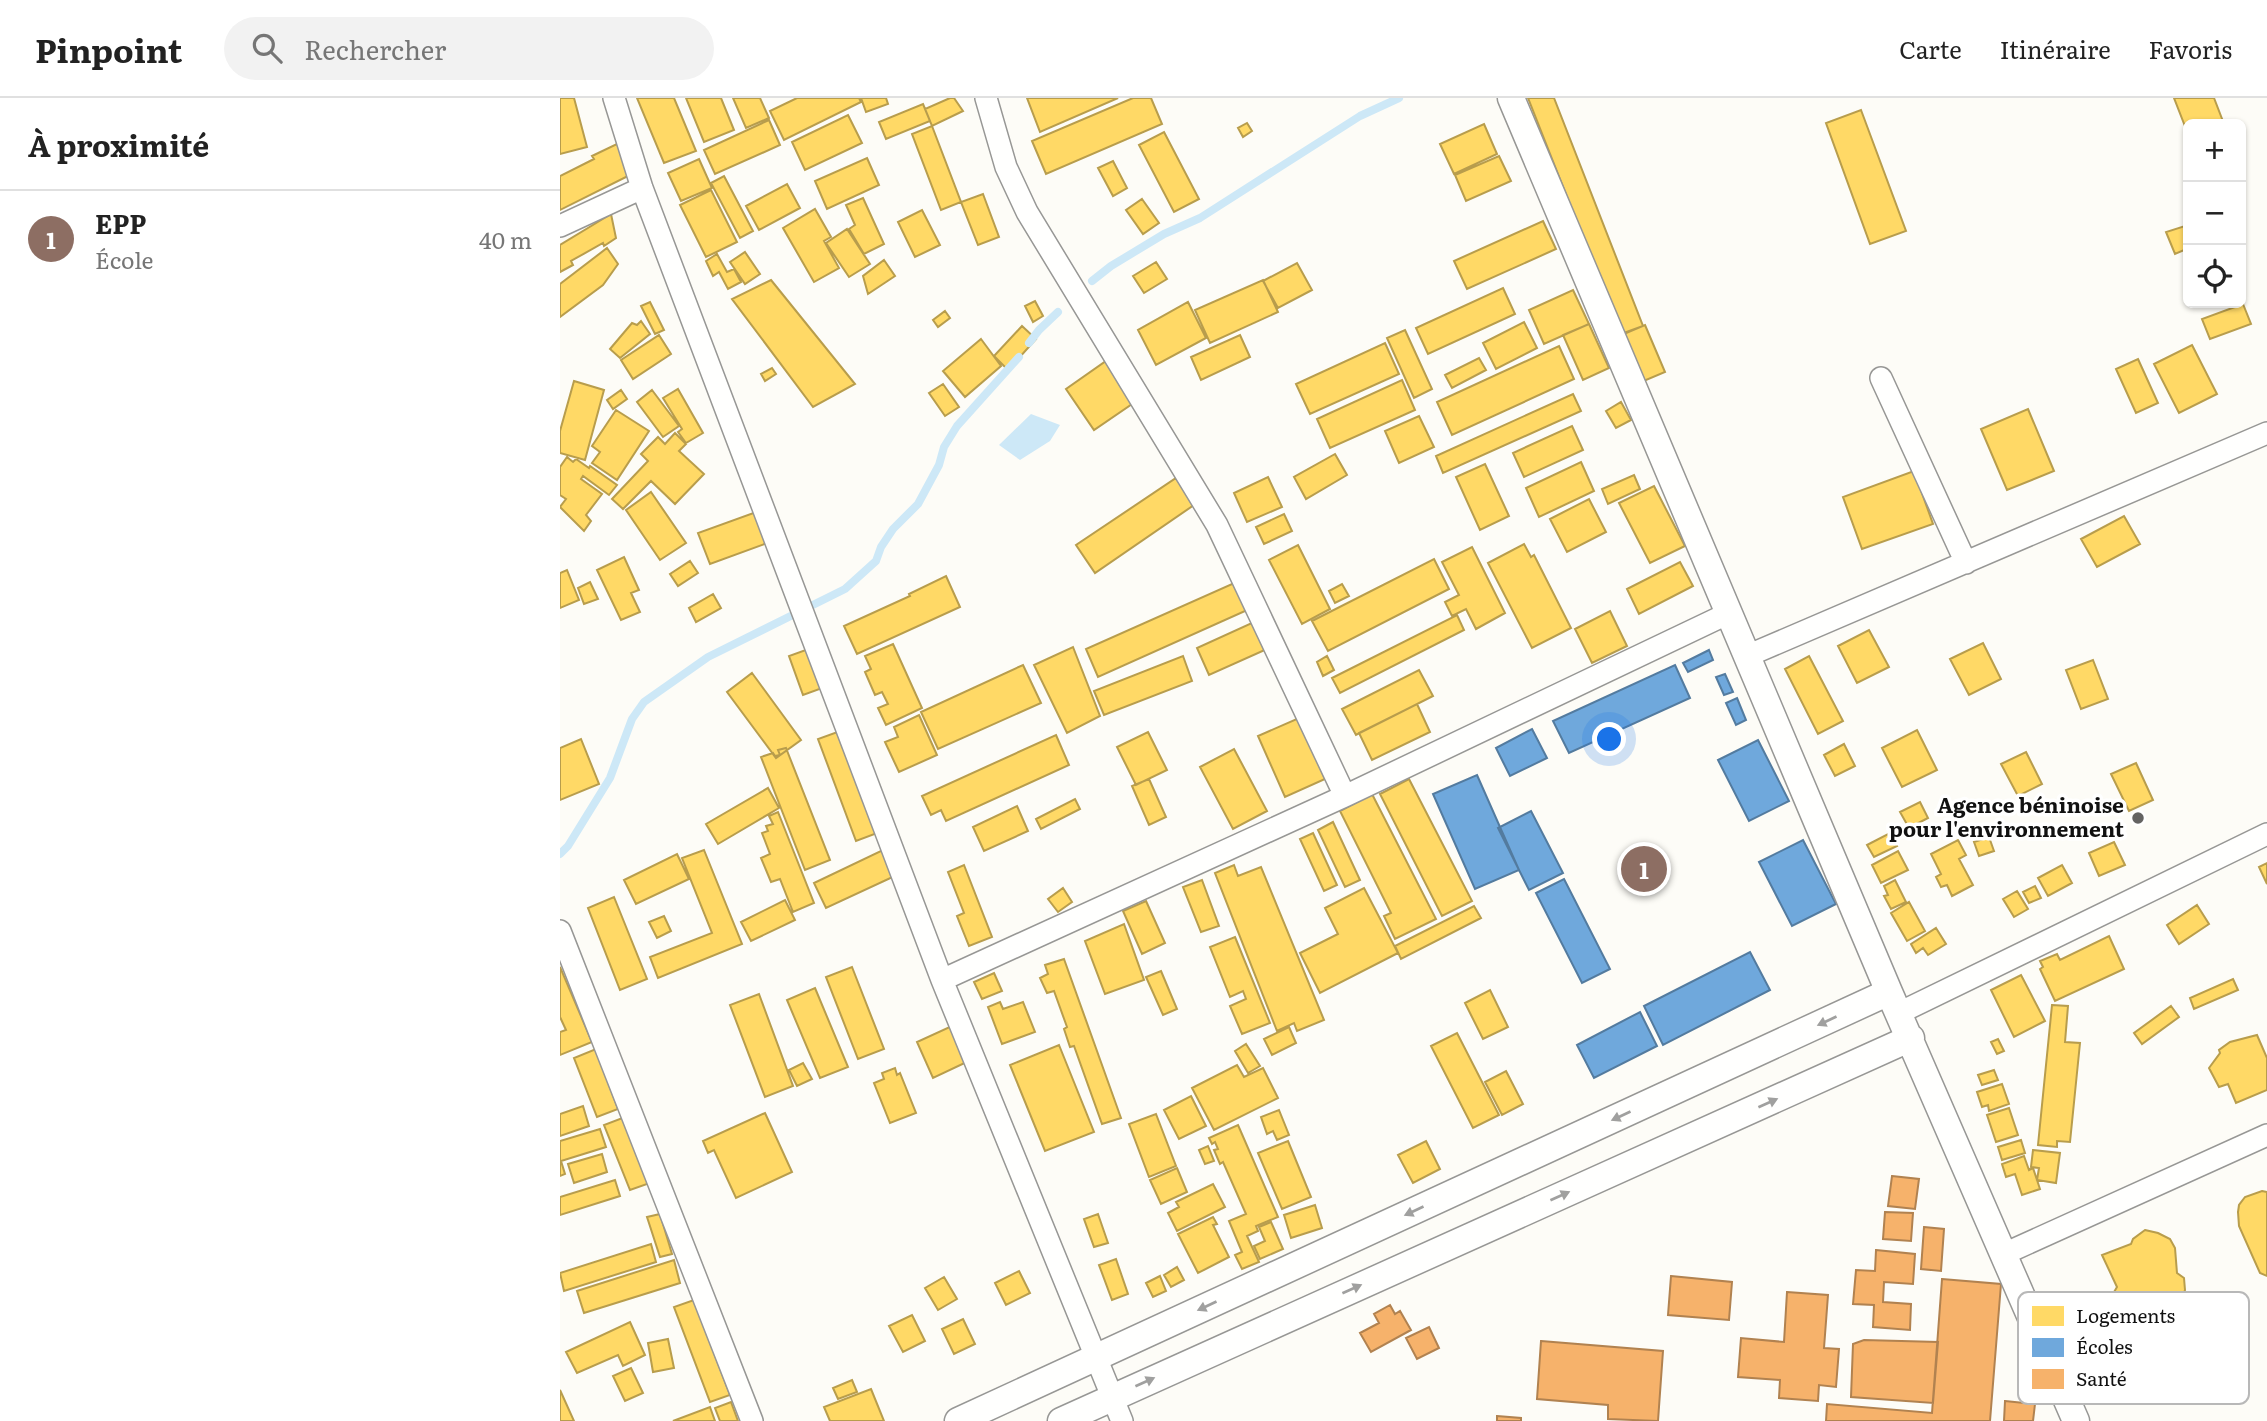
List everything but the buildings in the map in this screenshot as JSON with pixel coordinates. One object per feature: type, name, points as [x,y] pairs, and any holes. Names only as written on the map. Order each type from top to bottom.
[{"type":"street","points":[[614,98],[642,188],[942,981],[1122,1421]]},
{"type":"street","points":[[986,98],[1006,167],[1027,212],[1217,525],[1345,796]]},
{"type":"street","points":[[1511,98],[1894,1003],[2020,1292]]},
{"type":"street","points":[[560,226],[642,188]]},
{"type":"street","points":[[1881,378],[1966,563]]},
{"type":"street","points":[[1747,656],[2267,433]]},
{"type":"street","points":[[942,981],[1345,796],[1729,613]]},
{"type":"street","points":[[958,1421],[2267,834]]},
{"type":"street","points":[[560,933],[752,1421]]},
{"type":"street","points":[[1061,1421],[1911,1038]]},
{"type":"street","points":[[2004,1254],[2267,1135]]},
{"type":"street","points":[[2069,1404],[2076,1421]]},
{"type":"water","points":[[1031,414],[1060,425],[1050,441],[1020,460],[999,445]]},
{"type":"waterway","points":[[1092,281],[1111,266],[1164,234],[1200,218],[1360,116],[1399,98]]},
{"type":"waterway","points":[[1029,343],[1058,312]]},
{"type":"waterway","points":[[560,854],[568,846],[610,778],[632,719],[644,702],[708,657],[845,589],[876,561],[881,547],[893,529],[918,504],[939,465],[944,447],[957,426],[1019,357]]},
{"type":"place","name":"Agence béninoise pour l'environnement","points":[[2138,818]]},
{"type":"place","name":"EPP","points":[[1644,869]]}]
